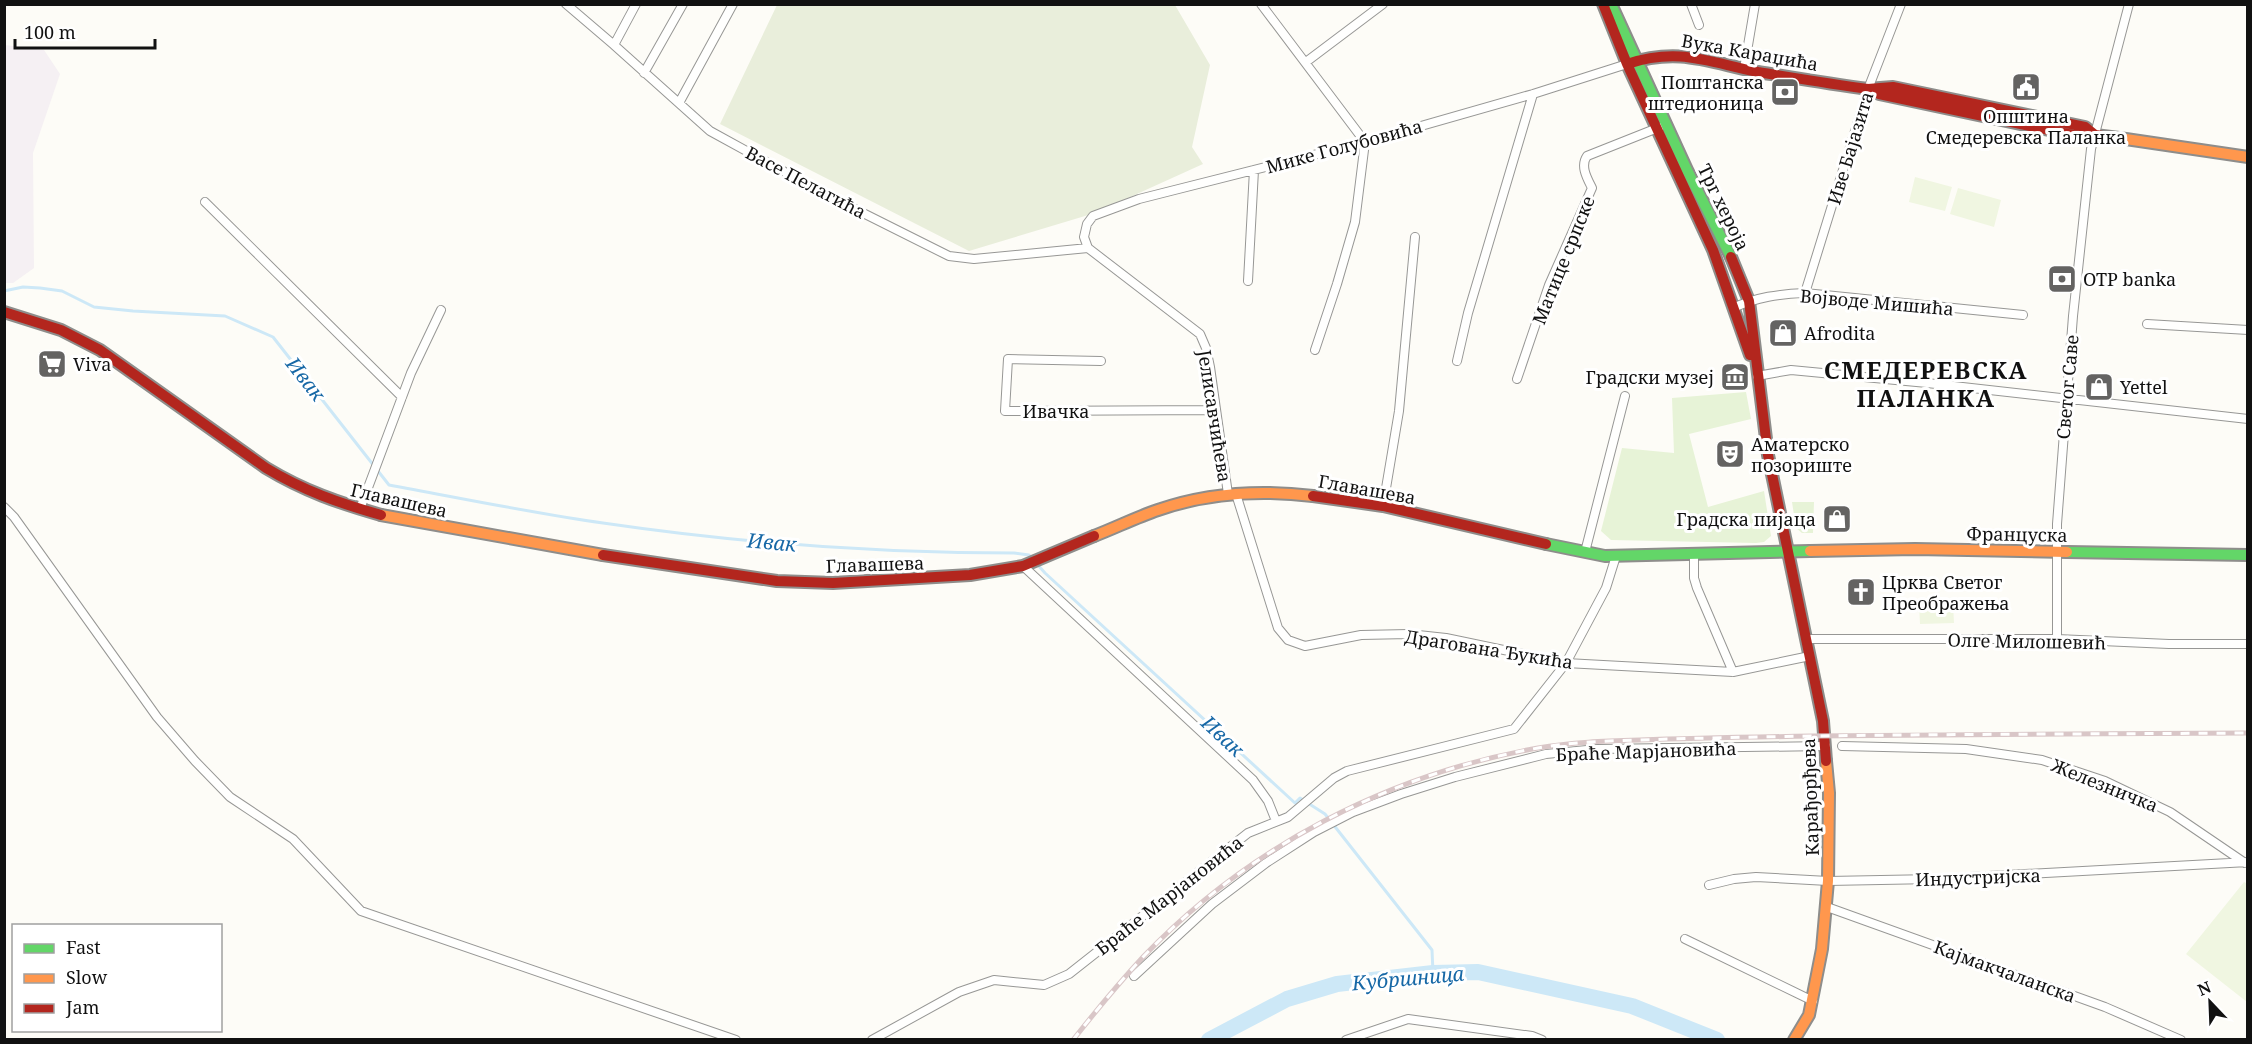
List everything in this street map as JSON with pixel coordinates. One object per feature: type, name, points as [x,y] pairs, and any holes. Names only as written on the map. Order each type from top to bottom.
[{"type":"main road","points":[[1603,4],[1631,62]]},
{"type":"main road","points":[[1611,4],[1631,62]]},
{"type":"main road","name":"Вука Караџића","points":[[1631,62],[1654,55],[1673,54],[1701,58],[1744,69],[1868,89],[1879,94],[2082,137],[2095,135],[2247,157]]},
{"type":"main road","name":"Трг хероја","points":[[1631,62],[1662,126],[1713,250],[1757,376]]},
{"type":"main road","name":"Трг хероја","points":[[1662,126],[1687,170],[1742,280],[1749,301],[1768,455],[1787,552]]},
{"type":"main road","name":"Главашева","points":[[4,312],[58,328],[89,343],[278,476],[312,494],[360,510],[440,527],[549,547],[777,581],[833,583],[901,580],[970,575],[1026,565],[1158,510],[1197,499],[1232,494],[1319,496],[1383,506],[1519,539],[1616,556],[1787,552]]},
{"type":"main road","name":"Француска","points":[[1787,552],[1915,549],[2247,555]]},
{"type":"main road","name":"Карађорђева","points":[[1787,552],[1823,721],[1829,793],[1827,907],[1822,949],[1813,1001],[1797,1035]]},
{"type":"street","name":"Васе Пелагића","points":[[566,4],[710,131],[825,194],[949,256],[974,259],[1088,248]]},
{"type":"street","points":[[614,45],[636,4]]},
{"type":"street","points":[[644,73],[683,4]]},
{"type":"street","points":[[679,103],[733,4]]},
{"type":"street","points":[[1261,4],[1365,142],[1355,222],[1315,350]]},
{"type":"street","points":[[1306,62],[1383,4]]},
{"type":"street","points":[[1691,4],[1699,25]]},
{"type":"street","points":[[1744,69],[1755,4]]},
{"type":"street","name":"Иве Бајазита","points":[[1805,293],[1868,89],[1901,4]]},
{"type":"street","name":"Светог Саве","points":[[2057,639],[2056,551],[2065,400],[2091,149],[2129,4]]},
{"type":"street","name":"Мике Голубовића","points":[[1088,248],[1084,237],[1087,224],[1093,216],[1139,199],[1365,142],[1533,94],[1631,62]]},
{"type":"street","points":[[1457,362],[1468,314],[1533,94]]},
{"type":"street","name":"Матице српске","points":[[1517,379],[1550,285],[1592,188],[1584,169],[1584,159],[1662,126]]},
{"type":"street","points":[[1248,281],[1254,170]]},
{"type":"street","points":[[205,202],[402,398]]},
{"type":"street","points":[[1383,506],[1399,411],[1415,237]]},
{"type":"street","name":"Јелисавчићева","points":[[1088,248],[1200,334],[1206,348],[1232,494]]},
{"type":"street","name":"Војводе Мишића","points":[[1733,308],[1772,295],[1805,293],[2023,315]]},
{"type":"street","points":[[360,510],[411,373],[441,310]]},
{"type":"street","points":[[2147,324],[2247,330]]},
{"type":"street","name":"Ивачка","points":[[1101,361],[1008,360],[1005,411],[1216,410]]},
{"type":"street","points":[[1757,376],[1791,370],[2247,419]]},
{"type":"street","points":[[1585,552],[1626,396]]},
{"type":"street","name":"Драгована Ђукића","points":[[1232,494],[1278,628],[1288,640],[1296,644],[1314,646],[1367,634],[1409,634],[1446,638],[1566,663],[1733,672],[1810,656]]},
{"type":"street","points":[[4,507],[14,517],[157,717],[195,761],[230,797],[293,839],[361,911],[736,1040]]},
{"type":"street","points":[[1694,553],[1694,578],[1697,588],[1733,672]]},
{"type":"street","name":"Браће Марјановића","points":[[872,1040],[959,992],[994,980],[1044,985],[1069,974],[1248,832],[1288,817],[1319,790],[1347,771],[1514,729],[1566,663],[1606,588],[1616,556]]},
{"type":"street","points":[[1026,565],[1253,780],[1268,801],[1276,821]]},
{"type":"street","name":"Олге Милошевић","points":[[1806,639],[2057,639],[2169,645],[2247,644]]},
{"type":"street","name":"Браће Марјановића","points":[[1134,976],[1212,904],[1266,863],[1314,832],[1353,812],[1455,777],[1546,754],[1597,749],[1826,746]]},
{"type":"street","name":"Железничка","points":[[1842,746],[1966,749],[2042,760],[2105,781],[2170,812],[2246,862]]},
{"type":"street","name":"Индустријска","points":[[1709,885],[1756,877],[1828,881],[1946,879],[2246,862]]},
{"type":"street","name":"Кајмакчаланска","points":[[1827,907],[2105,1007],[2181,1040]]},
{"type":"street","points":[[1685,939],[1813,1001]]},
{"type":"street","points":[[1346,1040],[1408,1019],[1532,1036],[1542,1040]]},
{"type":"shaded area","points":[[5,45],[44,50],[60,74],[33,153],[34,268],[13,283],[4,283]]},
{"type":"green space","points":[[777,5],[1175,5],[1210,65],[1192,147],[1203,164],[1095,213],[969,251],[720,124]]},
{"type":"green space","points":[[1915,177],[1952,187],[1945,211],[1909,202]]},
{"type":"green space","points":[[1958,188],[2001,200],[1994,227],[1950,214]]},
{"type":"green space","points":[[1746,392],[1751,419],[1689,434],[1708,507],[1764,491],[1771,536],[1764,542],[1756,543],[1611,540],[1601,531],[1622,448],[1674,453],[1672,398]]},
{"type":"green space","points":[[1792,502],[1814,502],[1813,533],[1802,533],[1796,528]]},
{"type":"green space","points":[[1953,603],[1954,623],[1920,624],[1919,604]]},
{"type":"green space","points":[[2244,882],[2248,884],[2247,1002],[2186,954]]},
{"type":"waterway","name":"Ивак","points":[[4,291],[23,287],[40,288],[62,291],[94,307],[225,316],[273,337],[389,485],[576,519],[705,536],[808,546],[1029,555],[1045,573],[1295,803],[1300,798],[1325,814],[1432,950],[1433,973]]},
{"type":"waterway","name":"Кубршница","points":[[1209,1040],[1287,999],[1337,984],[1433,973],[1478,972],[1632,1006],[1717,1040]]},
{"type":"railway","points":[[1073,1040],[1143,957],[1184,918],[1228,882],[1275,849],[1324,821],[1375,797],[1428,776],[1483,760],[1550,746],[1614,741],[1813,736],[2248,733]]},
{"type":"traffic: fast","points":[[1611,4],[1687,170],[1731,257]]},
{"type":"traffic: fast","points":[[1546,544],[1605,556],[1810,551]]},
{"type":"traffic: fast","points":[[2067,552],[2248,555]]},
{"type":"traffic: slow","points":[[2119,138],[2248,157]]},
{"type":"traffic: slow","points":[[1094,536],[1150,513],[1196,500],[1254,493],[1313,496]]},
{"type":"traffic: slow","points":[[381,515],[603,555]]},
{"type":"traffic: slow","points":[[1810,551],[1915,549],[2067,552]]},
{"type":"traffic: slow","points":[[1794,1040],[1809,1015],[1822,949],[1828,881],[1829,793],[1826,761]]},
{"type":"traffic: jam","points":[[1603,4],[1627,64],[1713,250],[1750,355]]},
{"type":"traffic: jam","points":[[1627,64],[1662,57],[1693,58],[1758,72],[1868,89],[1879,94],[2082,137],[2095,135],[2119,138]]},
{"type":"traffic: jam","points":[[1868,89],[1893,87],[2085,127],[2095,135]]},
{"type":"traffic: jam","points":[[1731,257],[1749,301],[1768,455],[1823,721],[1826,761]]},
{"type":"traffic: jam","points":[[4,312],[61,330],[100,350],[280,476],[322,496],[381,515]]},
{"type":"traffic: jam","points":[[1313,496],[1383,506],[1546,544]]},
{"type":"traffic: jam","points":[[603,555],[777,581],[833,583],[970,575],[1023,566],[1094,536]]},
{"type":"place","name":"Општина Смедеревска Паланка","points":[[2026,87]]},
{"type":"place","name":"Поштанска штедионица","points":[[1785,92]]},
{"type":"place","name":"OTP banka","points":[[2062,279]]},
{"type":"place","name":"Afrodita","points":[[1783,333]]},
{"type":"place","name":"Viva","points":[[52,364]]},
{"type":"place","name":"Градски музеј","points":[[1735,377]]},
{"type":"place","name":"Yettel","points":[[2099,387]]},
{"type":"place","name":"Аматерско позориште","points":[[1730,454]]},
{"type":"place","name":"Градска пијаца","points":[[1837,519]]},
{"type":"place","name":"Црква Светог Преображења","points":[[1861,592]]},
{"type":"district","name":"СМЕДЕРЕВСКА ПАЛАНКА","points":[[1926,383]]}]
